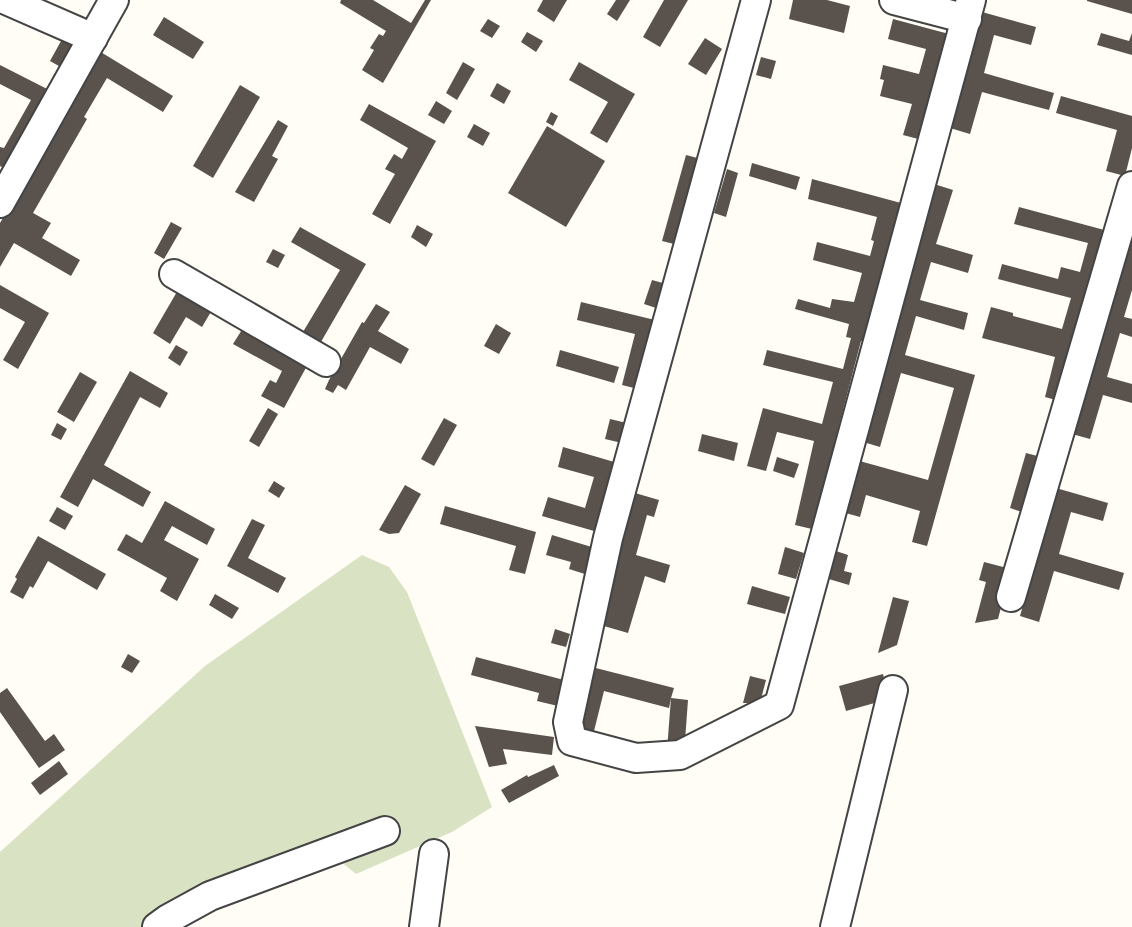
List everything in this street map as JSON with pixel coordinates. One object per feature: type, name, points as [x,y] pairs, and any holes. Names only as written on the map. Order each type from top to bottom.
[{"type":"street","points":[[6,0],[93,38]]},
{"type":"street","points":[[5,185],[114,0]]},
{"type":"street","points":[[756,0],[608,538],[568,722],[572,741],[636,758],[680,755],[779,705],[969,10],[894,0]]},
{"type":"street","points":[[1012,597],[1132,186]]},
{"type":"street","points":[[174,274],[326,362]]},
{"type":"street","points":[[835,927],[893,690]]},
{"type":"street","points":[[158,927],[210,896],[385,831]]},
{"type":"street","points":[[424,927],[433,854]]},
{"type":"green space","points":[[362,555],[389,567],[407,592],[492,807],[452,832],[356,874],[340,861],[176,923],[172,927],[0,927],[0,852],[205,666]]},
{"type":"building","points":[[341,0],[373,0],[411,23],[425,0],[431,0],[383,83],[362,70],[374,50],[370,48],[379,34],[383,36],[386,31],[340,3]]},
{"type":"building","points":[[543,0],[567,0],[554,22],[537,11]]},
{"type":"building","points":[[616,0],[630,0],[617,21],[607,14]]},
{"type":"building","points":[[664,0],[688,0],[660,47],[643,37]]},
{"type":"building","points":[[793,0],[827,0],[850,6],[844,33],[789,19]]},
{"type":"building","points":[[1132,0],[1132,14],[1087,1]]},
{"type":"building","points":[[982,12],[1036,27],[1031,45],[994,35],[984,73],[1054,93],[1049,110],[982,92],[970,134],[950,128]]},
{"type":"building","points":[[164,17],[204,42],[193,59],[153,35]]},
{"type":"building","points":[[488,19],[500,26],[492,38],[480,31]]},
{"type":"building","points":[[893,19],[949,34],[922,140],[903,135],[912,104],[880,96],[884,80],[880,79],[883,65],[919,74],[926,49],[888,39]]},
{"type":"building","points":[[66,32],[82,42],[66,70],[50,61]]},
{"type":"building","points":[[527,32],[543,41],[536,52],[521,42]]},
{"type":"building","points":[[1101,33],[1129,41],[1132,33],[1132,55],[1097,45]]},
{"type":"building","points":[[705,38],[722,49],[706,75],[688,64]]},
{"type":"building","points":[[99,51],[173,96],[163,112],[107,78],[84,117],[87,119],[33,213],[51,223],[42,238],[80,260],[71,276],[14,243],[0,267],[0,223]]},
{"type":"building","points":[[761,57],[776,61],[771,79],[756,75]]},
{"type":"building","points":[[463,62],[475,69],[457,100],[446,93]]},
{"type":"building","points":[[579,62],[635,94],[607,143],[590,133],[608,102],[569,80]]},
{"type":"building","points":[[0,65],[55,93],[9,171],[0,166],[0,147],[4,148],[31,100],[0,84]]},
{"type":"building","points":[[497,83],[511,91],[504,104],[490,96]]},
{"type":"building","points":[[240,85],[260,97],[213,178],[193,166]]},
{"type":"building","points":[[1061,96],[1132,116],[1132,148],[1125,176],[1106,171],[1117,130],[1056,113]]},
{"type":"building","points":[[436,101],[452,111],[444,124],[428,115]]},
{"type":"building","points":[[369,104],[436,141],[390,224],[372,214],[395,174],[385,169],[394,154],[402,159],[408,148],[360,120]]},
{"type":"building","points":[[551,112],[558,116],[553,126],[546,122]]},
{"type":"building","points":[[278,120],[288,126],[272,156],[278,159],[254,202],[235,192]]},
{"type":"building","points":[[474,124],[490,133],[483,146],[467,137]]},
{"type":"building","points":[[547,126],[605,161],[566,227],[508,193]]},
{"type":"building","points":[[686,155],[705,160],[682,246],[662,241]]},
{"type":"building","points":[[752,163],[800,177],[796,190],[749,176]]},
{"type":"building","points":[[727,169],[738,173],[726,217],[714,213]]},
{"type":"building","points":[[812,179],[901,203],[861,341],[812,529],[795,525],[814,441],[777,432],[766,471],[747,466],[763,408],[822,424],[833,382],[763,365],[767,350],[843,369],[851,338],[846,337],[849,324],[795,309],[798,299],[830,308],[832,299],[854,302],[862,273],[813,260],[817,242],[870,256],[877,217],[808,199]]},
{"type":"building","points":[[934,184],[953,190],[936,244],[973,255],[968,273],[931,262],[920,300],[968,313],[964,330],[916,316],[905,355],[975,375],[927,546],[912,542],[920,511],[866,495],[860,517],[842,512],[856,460],[928,480],[954,388],[901,373],[880,447],[860,441]]},
{"type":"building","points":[[1019,207],[1108,231],[1063,402],[1045,397],[1055,357],[982,338],[991,307],[1062,329],[1071,298],[998,279],[1002,264],[1058,279],[1061,267],[1080,272],[1088,243],[1014,224]]},
{"type":"building","points":[[171,222],[182,228],[164,259],[154,253]]},
{"type":"building","points":[[417,225],[433,234],[426,247],[411,237]]},
{"type":"building","points":[[300,227],[366,264],[318,347],[300,337],[340,270],[291,242]]},
{"type":"building","points":[[1132,227],[1132,290],[1124,317],[1132,319],[1132,337],[1120,333],[1107,377],[1132,384],[1132,403],[1103,395],[1090,439],[1072,434]]},
{"type":"building","points":[[273,249],[285,255],[278,268],[266,262]]},
{"type":"building","points":[[652,280],[670,285],[662,310],[644,304]]},
{"type":"building","points":[[0,285],[49,313],[18,369],[3,360],[25,322],[0,308]]},
{"type":"building","points":[[178,290],[212,310],[202,327],[186,317],[170,344],[153,333]]},
{"type":"building","points":[[581,302],[659,321],[642,390],[622,385],[635,334],[577,320]]},
{"type":"building","points":[[376,304],[390,312],[378,331],[409,349],[401,364],[370,347],[346,390],[338,385],[333,393],[325,389],[362,322],[364,323]]},
{"type":"building","points":[[496,324],[511,333],[499,354],[484,346]]},
{"type":"building","points":[[243,328],[308,364],[284,408],[261,396],[270,380],[276,383],[282,371],[233,344]]},
{"type":"building","points":[[176,345],[188,352],[180,366],[168,358]]},
{"type":"building","points":[[560,350],[619,367],[614,383],[556,366]]},
{"type":"building","points":[[130,371],[168,393],[160,408],[140,397],[104,465],[151,492],[143,507],[93,479],[78,507],[60,497]]},
{"type":"building","points":[[80,372],[97,382],[74,422],[57,412]]},
{"type":"building","points":[[268,408],[278,414],[259,447],[249,441]]},
{"type":"building","points":[[444,418],[457,425],[434,466],[421,459]]},
{"type":"building","points":[[610,419],[631,424],[626,444],[605,439]]},
{"type":"building","points":[[57,423],[67,429],[61,440],[51,435]]},
{"type":"building","points":[[702,434],[738,443],[734,461],[698,451]]},
{"type":"building","points":[[563,447],[621,464],[601,533],[542,516],[548,497],[585,508],[594,477],[558,467]]},
{"type":"building","points":[[1026,453],[1045,458],[1028,514],[1010,508]]},
{"type":"building","points":[[777,457],[799,464],[794,478],[773,471]]},
{"type":"building","points":[[274,481],[285,488],[279,498],[268,491]]},
{"type":"building","points":[[405,485],[421,494],[399,533],[389,534],[379,530]]},
{"type":"building","points":[[1056,488],[1108,503],[1103,521],[1071,512],[1059,554],[1124,573],[1119,590],[1054,571],[1039,622],[1020,616]]},
{"type":"building","points":[[635,493],[659,500],[654,517],[647,515],[636,555],[670,565],[665,583],[645,576],[628,633],[597,624]]},
{"type":"building","points":[[165,501],[215,529],[207,545],[172,526],[164,540],[199,559],[177,601],[160,591],[167,578],[117,550],[126,534],[142,543]]},
{"type":"building","points":[[445,506],[536,532],[525,574],[509,570],[516,546],[440,524]]},
{"type":"building","points":[[57,507],[73,516],[65,530],[49,521]]},
{"type":"building","points":[[252,519],[265,525],[248,558],[286,578],[278,593],[227,566]]},
{"type":"building","points":[[552,535],[595,548],[588,575],[569,569],[571,562],[546,555]]},
{"type":"building","points":[[38,536],[106,574],[97,590],[48,561],[33,588],[30,586],[23,599],[10,592],[17,579],[15,577]]},
{"type":"building","points":[[785,547],[804,553],[796,579],[778,574]]},
{"type":"building","points":[[830,549],[848,555],[844,571],[852,573],[849,585],[822,577]]},
{"type":"building","points":[[984,562],[1011,569],[998,619],[975,623],[986,582],[979,580]]},
{"type":"building","points":[[752,586],[790,597],[785,614],[747,604]]},
{"type":"building","points":[[215,594],[239,608],[232,619],[209,605]]},
{"type":"building","points":[[893,597],[909,601],[897,645],[878,653]]},
{"type":"building","points":[[555,629],[570,634],[566,647],[551,643]]},
{"type":"building","points":[[128,654],[140,661],[132,673],[121,667]]},
{"type":"building","points":[[476,657],[564,680],[558,706],[537,701],[539,693],[471,675]]},
{"type":"building","points":[[588,666],[674,688],[669,708],[604,691],[593,735],[572,730]]},
{"type":"building","points":[[883,674],[889,699],[846,711],[839,686]]},
{"type":"building","points":[[750,676],[766,680],[760,703],[743,703]]},
{"type":"building","points":[[7,688],[45,741],[54,734],[65,750],[39,768],[0,712],[0,693]]},
{"type":"building","points":[[671,698],[688,700],[685,741],[667,750]]},
{"type":"building","points":[[475,726],[554,737],[552,755],[503,749],[507,764],[489,767]]},
{"type":"building","points":[[59,761],[68,774],[40,795],[31,783]]},
{"type":"building","points":[[554,765],[559,776],[509,803],[501,790],[527,775],[528,777]]}]
